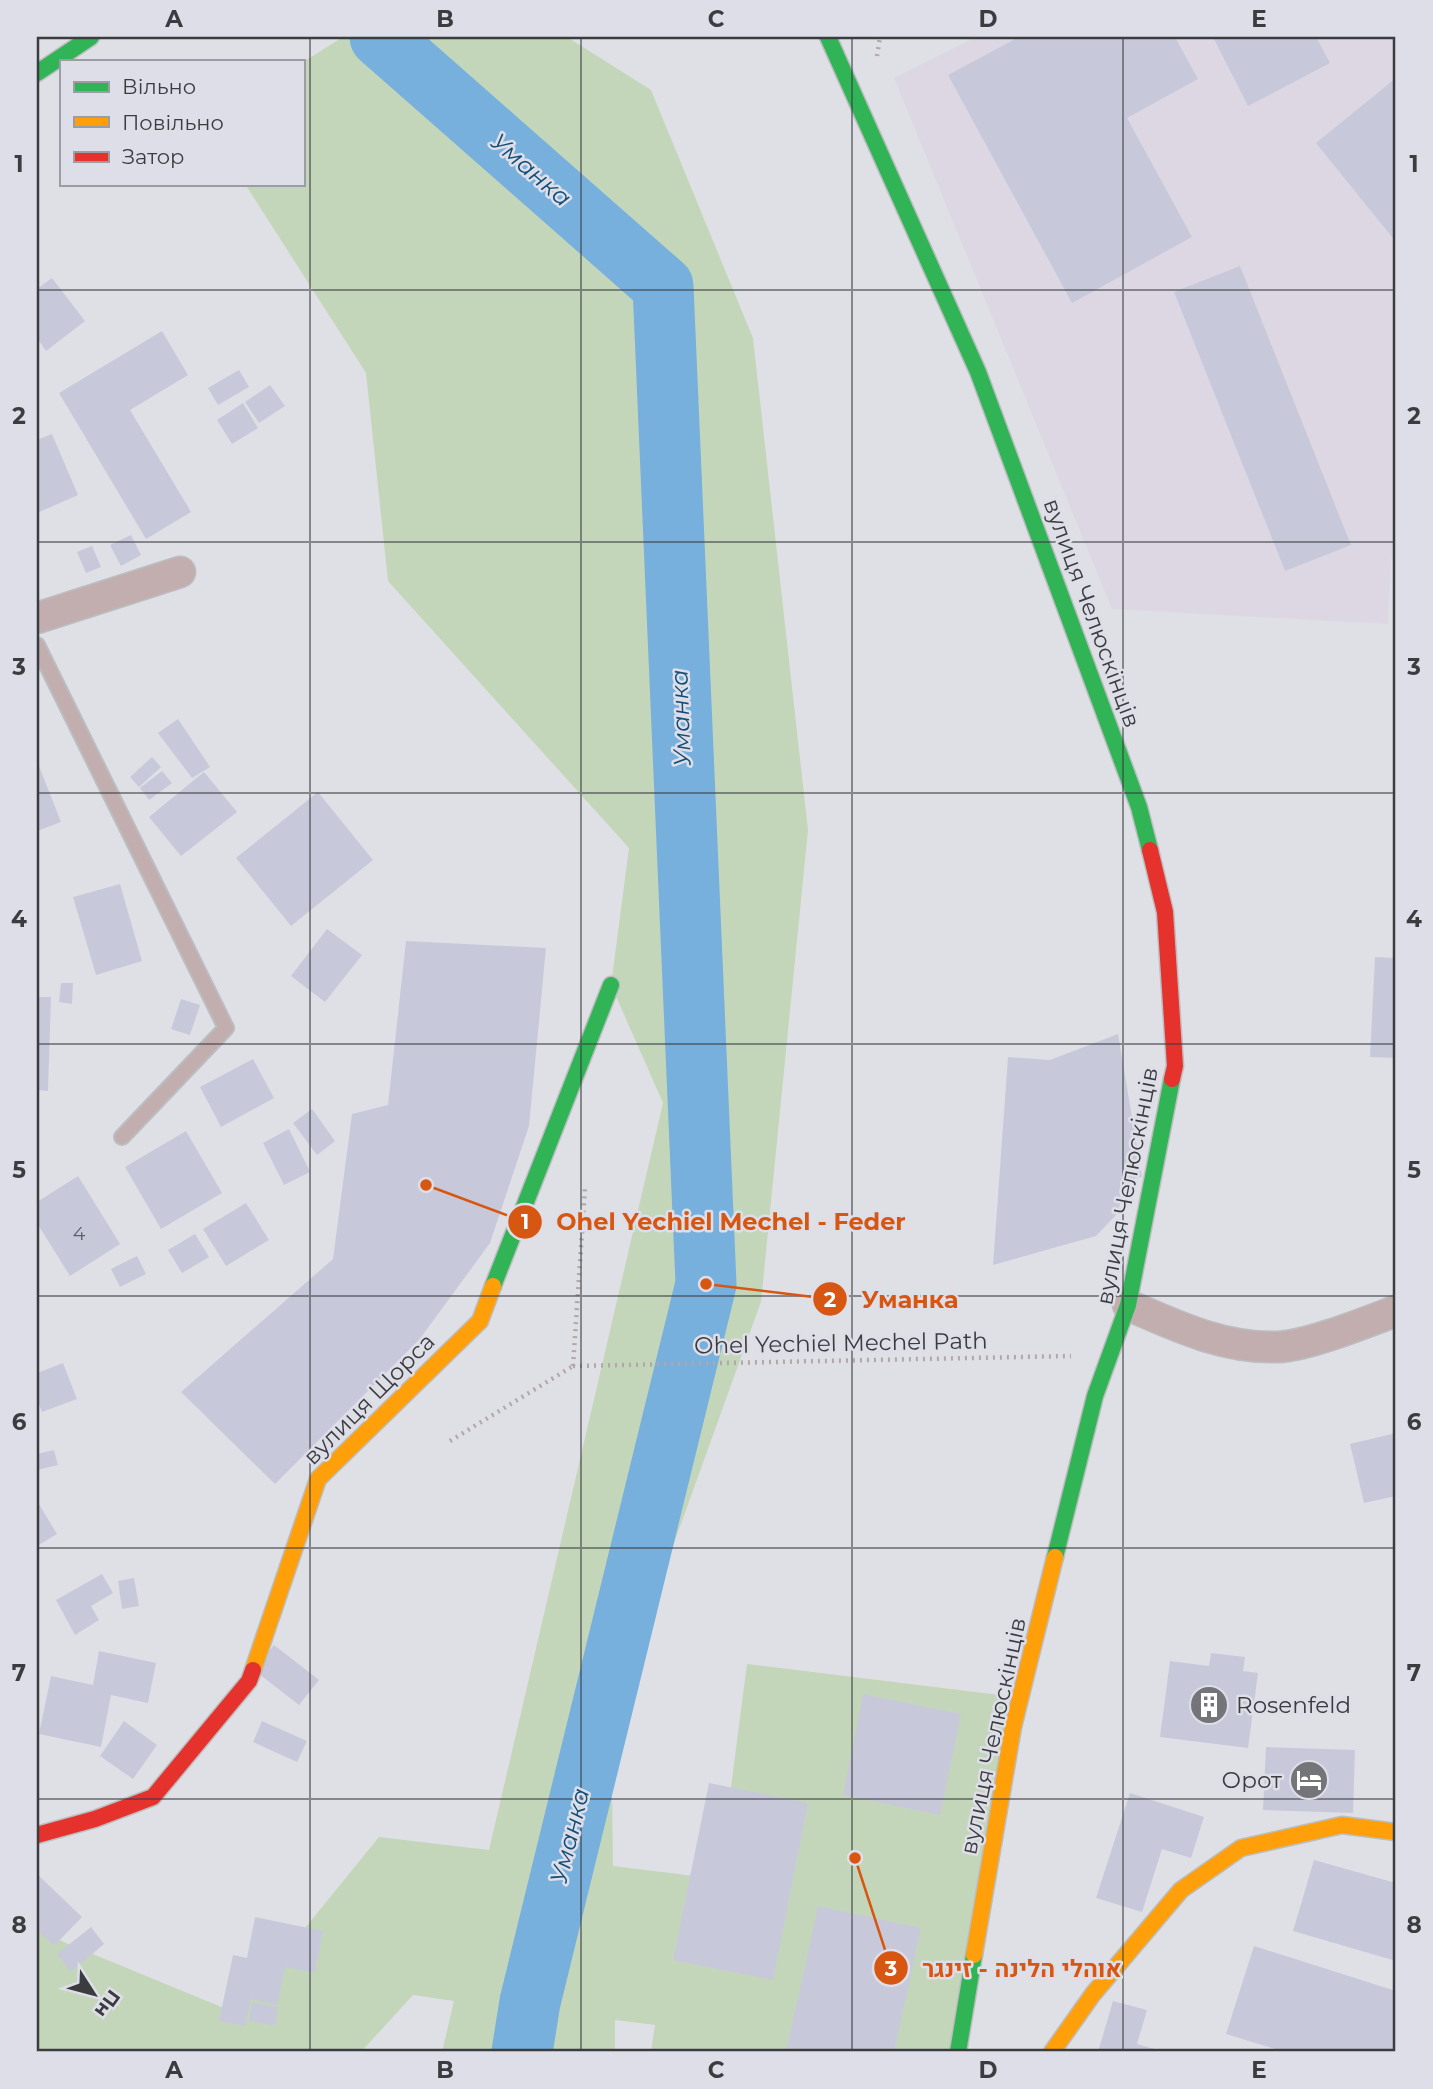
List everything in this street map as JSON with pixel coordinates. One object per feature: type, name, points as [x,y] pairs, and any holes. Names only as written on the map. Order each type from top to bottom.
[{"type":"main road","points":[[37,73],[91,37]]},
{"type":"main road","name":"вулиця Челюскінців","points":[[828,37],[978,372],[1139,807],[1165,912],[1175,1066],[1128,1305],[1095,1396],[1013,1727],[958,2052]]},
{"type":"main road","name":"вулиця Щорса","points":[[37,1835],[95,1819],[153,1797],[248,1681],[318,1479],[480,1321],[611,985]]},
{"type":"main road","points":[[1052,2052],[1093,1994],[1181,1890],[1241,1848],[1342,1825],[1396,1832]]},
{"type":"street","points":[[37,618],[180,572]]},
{"type":"street","points":[[1128,1305],[1210,1339],[1279,1347],[1347,1329],[1396,1311]]},
{"type":"lane","points":[[37,645],[226,1028],[122,1137]]},
{"type":"path","points":[[450,1441],[573,1366],[585,1188]]},
{"type":"path","name":"Ohel Yechiel Mechel Path","points":[[573,1366],[1110,1355]]},
{"type":"shaded area","points":[[976,37],[1396,37],[1396,559],[1391,559],[1388,624],[1112,609],[894,78]]},
{"type":"green space","points":[[343,37],[567,37],[651,90],[753,338],[808,830],[761,1302],[611,1718],[613,1866],[719,1879],[747,1664],[1008,1696],[962,2052],[651,2052],[655,2025],[615,2020],[615,2052],[442,2052],[454,2001],[413,1995],[361,2052],[37,2052],[37,1931],[236,2013],[379,1837],[489,1850],[663,1103],[611,985],[629,848],[388,581],[366,373],[246,186],[304,186],[304,61]]},
{"type":"building","points":[[1019,37],[1175,37],[1198,79],[1127,118],[1192,237],[1072,303],[948,75]]},
{"type":"building","points":[[1213,37],[1316,37],[1330,63],[1248,106]]},
{"type":"building","points":[[1396,78],[1396,242],[1316,143]]},
{"type":"building","points":[[1240,266],[1351,545],[1285,571],[1174,292]]},
{"type":"building","points":[[52,278],[85,321],[46,351],[37,338],[37,289]]},
{"type":"building","points":[[162,331],[188,375],[130,410],[191,512],[146,539],[59,393]]},
{"type":"building","points":[[239,370],[249,387],[218,405],[208,388]]},
{"type":"building","points":[[270,385],[285,406],[259,423],[245,402]]},
{"type":"building","points":[[243,403],[258,428],[232,444],[217,420]]},
{"type":"building","points":[[52,434],[78,495],[37,513],[37,440]]},
{"type":"building","points":[[131,535],[141,555],[121,566],[110,545]]},
{"type":"building","points":[[92,546],[101,567],[86,573],[77,552]]},
{"type":"building","points":[[178,719],[210,767],[192,778],[158,733]]},
{"type":"building","points":[[152,757],[161,767],[139,787],[130,777]]},
{"type":"building","points":[[37,761],[61,822],[37,831]]},
{"type":"building","points":[[162,771],[172,783],[149,800],[140,788]]},
{"type":"building","points":[[204,772],[237,812],[181,856],[149,817]]},
{"type":"building","points":[[318,792],[373,860],[291,926],[236,858]]},
{"type":"building","points":[[120,884],[142,961],[96,975],[73,897]]},
{"type":"building","points":[[327,929],[362,955],[325,1002],[291,976]]},
{"type":"building","points":[[406,941],[546,948],[529,1126],[490,1243],[419,1340],[275,1484],[181,1392],[333,1259],[352,1114],[388,1105]]},
{"type":"building","points":[[1375,957],[1396,958],[1396,1058],[1370,1057]]},
{"type":"building","points":[[61,983],[73,983],[72,1004],[59,1002]]},
{"type":"building","points":[[37,997],[51,997],[48,1091],[37,1090]]},
{"type":"building","points":[[181,999],[200,1005],[190,1035],[171,1029]]},
{"type":"building","points":[[1118,1034],[1142,1177],[1120,1181],[1121,1202],[1116,1215],[1096,1236],[993,1265],[1008,1057],[1050,1060]]},
{"type":"building","points":[[253,1059],[274,1098],[221,1127],[200,1087]]},
{"type":"building","points":[[312,1109],[335,1141],[317,1155],[293,1123]]},
{"type":"building","points":[[289,1129],[310,1172],[284,1185],[263,1143]]},
{"type":"building","points":[[186,1131],[222,1193],[161,1229],[125,1167]]},
{"type":"building","points":[[78,1176],[120,1244],[70,1276],[37,1223],[37,1202]]},
{"type":"building","points":[[246,1203],[269,1240],[226,1266],[203,1229]]},
{"type":"building","points":[[195,1234],[209,1257],[182,1273],[168,1250]]},
{"type":"building","points":[[137,1256],[146,1274],[120,1287],[111,1269]]},
{"type":"building","points":[[63,1363],[77,1399],[42,1412],[37,1399],[37,1373]]},
{"type":"building","points":[[1396,1433],[1396,1496],[1364,1503],[1350,1444]]},
{"type":"building","points":[[54,1450],[58,1465],[37,1470],[37,1454]]},
{"type":"building","points":[[37,1501],[57,1534],[37,1546]]},
{"type":"building","points":[[102,1574],[113,1593],[91,1606],[99,1620],[75,1635],[56,1600]]},
{"type":"building","points":[[134,1578],[139,1606],[122,1609],[118,1581]]},
{"type":"building","points":[[274,1645],[319,1680],[299,1705],[254,1670]]},
{"type":"building","points":[[99,1651],[156,1663],[148,1703],[111,1695],[101,1747],[39,1734],[51,1676],[93,1685]]},
{"type":"building","name":"Rosenfeld","points":[[1211,1653],[1245,1657],[1243,1671],[1258,1673],[1248,1748],[1160,1737],[1170,1661],[1209,1666]]},
{"type":"building","points":[[863,1694],[961,1714],[940,1815],[843,1795]]},
{"type":"building","points":[[124,1721],[157,1745],[133,1779],[100,1756]]},
{"type":"building","points":[[262,1721],[307,1741],[297,1762],[253,1742]]},
{"type":"building","name":"Орот","points":[[1266,1747],[1355,1750],[1353,1813],[1263,1810]]},
{"type":"building","points":[[709,1783],[808,1803],[773,1980],[673,1960]]},
{"type":"building","points":[[1130,1793],[1204,1817],[1191,1858],[1162,1849],[1142,1912],[1096,1898]]},
{"type":"building","points":[[1314,1860],[1396,1883],[1396,1961],[1293,1931]]},
{"type":"building","points":[[37,1874],[82,1917],[54,1946],[37,1930]]},
{"type":"building","points":[[818,1906],[921,1928],[894,2052],[786,2052]]},
{"type":"building","points":[[255,1917],[323,1931],[315,1973],[285,1967],[277,2005],[251,1999],[245,2026],[219,2021],[233,1955],[247,1958]]},
{"type":"building","points":[[91,1927],[104,1944],[71,1972],[57,1954]]},
{"type":"building","points":[[1254,1946],[1396,1991],[1394,2052],[1285,2052],[1226,2034]]},
{"type":"building","points":[[1113,2001],[1147,2010],[1137,2044],[1165,2052],[1098,2052]]},
{"type":"building","points":[[252,2002],[278,2007],[275,2026],[249,2021]]},
{"type":"waterway","name":"Уманка","points":[[380,37],[663,286],[706,1284],[530,2002],[522,2052]]},
{"type":"traffic: fast","points":[[37,73],[91,37]]},
{"type":"traffic: fast","points":[[828,37],[978,372],[1139,807],[1150,850]]},
{"type":"traffic: fast","points":[[493,1286],[611,985]]},
{"type":"traffic: fast","points":[[1055,1557],[1095,1396],[1128,1305],[1172,1079]]},
{"type":"traffic: fast","points":[[958,2052],[974,1955]]},
{"type":"traffic: slow","points":[[253,1670],[318,1479],[480,1321],[493,1286]]},
{"type":"traffic: slow","points":[[974,1955],[1013,1727],[1055,1557]]},
{"type":"traffic: slow","points":[[1052,2052],[1093,1994],[1181,1890],[1241,1848],[1342,1825],[1396,1832]]},
{"type":"traffic: jam","points":[[1150,850],[1165,912],[1175,1066],[1172,1079]]},
{"type":"traffic: jam","points":[[37,1835],[95,1819],[153,1797],[249,1681],[253,1670]]},
{"type":"place","name":"Ohel Yechiel Mechel - Feder","points":[[426,1185]]},
{"type":"place","name":"Уманка","points":[[706,1284]]},
{"type":"place","name":"Rosenfeld","points":[[1209,1705]]},
{"type":"place","name":"Орот","points":[[1309,1780]]},
{"type":"place","name":"אוהלי הלינה - זינגר","points":[[855,1858]]}]
